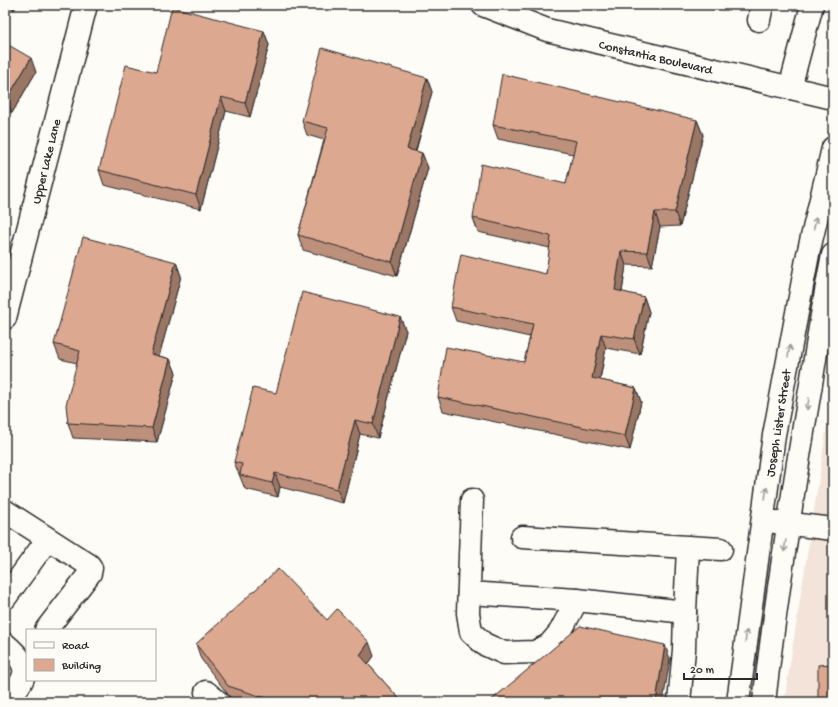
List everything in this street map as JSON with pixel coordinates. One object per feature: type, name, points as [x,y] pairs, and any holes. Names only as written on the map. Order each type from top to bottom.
[{"type":"street","name":"Upper Lake Lane","points":[[5,318],[86,5]]},
{"type":"street","name":"Constantia Boulevard","points":[[483,5],[547,30],[833,98]]},
{"type":"street","points":[[790,88],[812,5]]},
{"type":"street","name":"Joseph Lister Street","points":[[738,702],[762,520],[792,336],[808,254],[833,148]]},
{"type":"street","name":"Joseph Lister Street","points":[[764,702],[772,632],[788,525],[823,304],[833,255]]},
{"type":"street","points":[[472,500],[468,593],[468,613],[471,632],[484,644],[504,654],[535,652],[550,645],[560,632],[577,600]]},
{"type":"street","points":[[5,511],[47,540],[89,564],[91,571],[47,629]]},
{"type":"street","points":[[762,520],[788,525],[833,529]]},
{"type":"street","points":[[522,537],[721,549]]},
{"type":"street","points":[[5,598],[47,540]]},
{"type":"street","points":[[679,702],[684,650],[688,548]]},
{"type":"street","points":[[468,593],[577,600],[685,612]]},
{"type":"street","points":[[5,644],[25,658],[23,681],[6,702]]},
{"type":"shaded area","points":[[833,386],[833,702],[784,702],[814,511]]},
{"type":"building","points":[[172,7],[264,31],[245,103],[221,97],[196,195],[99,170],[126,65],[156,72]]},
{"type":"building","points":[[5,43],[31,58],[7,99],[5,98]]},
{"type":"building","points":[[322,48],[427,78],[407,149],[422,153],[392,262],[298,235],[328,128],[302,121]]},
{"type":"building","points":[[502,74],[697,120],[675,212],[655,212],[647,252],[621,251],[615,290],[644,297],[634,339],[601,334],[592,378],[636,388],[625,436],[438,397],[446,347],[524,362],[533,324],[451,307],[461,254],[546,274],[551,236],[473,218],[481,164],[566,184],[576,141],[493,125]]},
{"type":"building","points":[[83,237],[176,262],[151,354],[170,359],[152,428],[68,423],[66,405],[80,351],[54,344]]},
{"type":"building","points":[[302,292],[400,317],[373,424],[355,420],[337,489],[275,473],[272,483],[240,475],[242,464],[234,462],[253,388],[276,393]]},
{"type":"building","points":[[278,569],[327,620],[337,609],[369,642],[360,655],[402,702],[278,702],[228,686],[196,644]]},
{"type":"building","points":[[580,626],[665,645],[656,701],[489,702]]},
{"type":"building","points":[[833,664],[833,699],[818,699],[818,665]]}]
